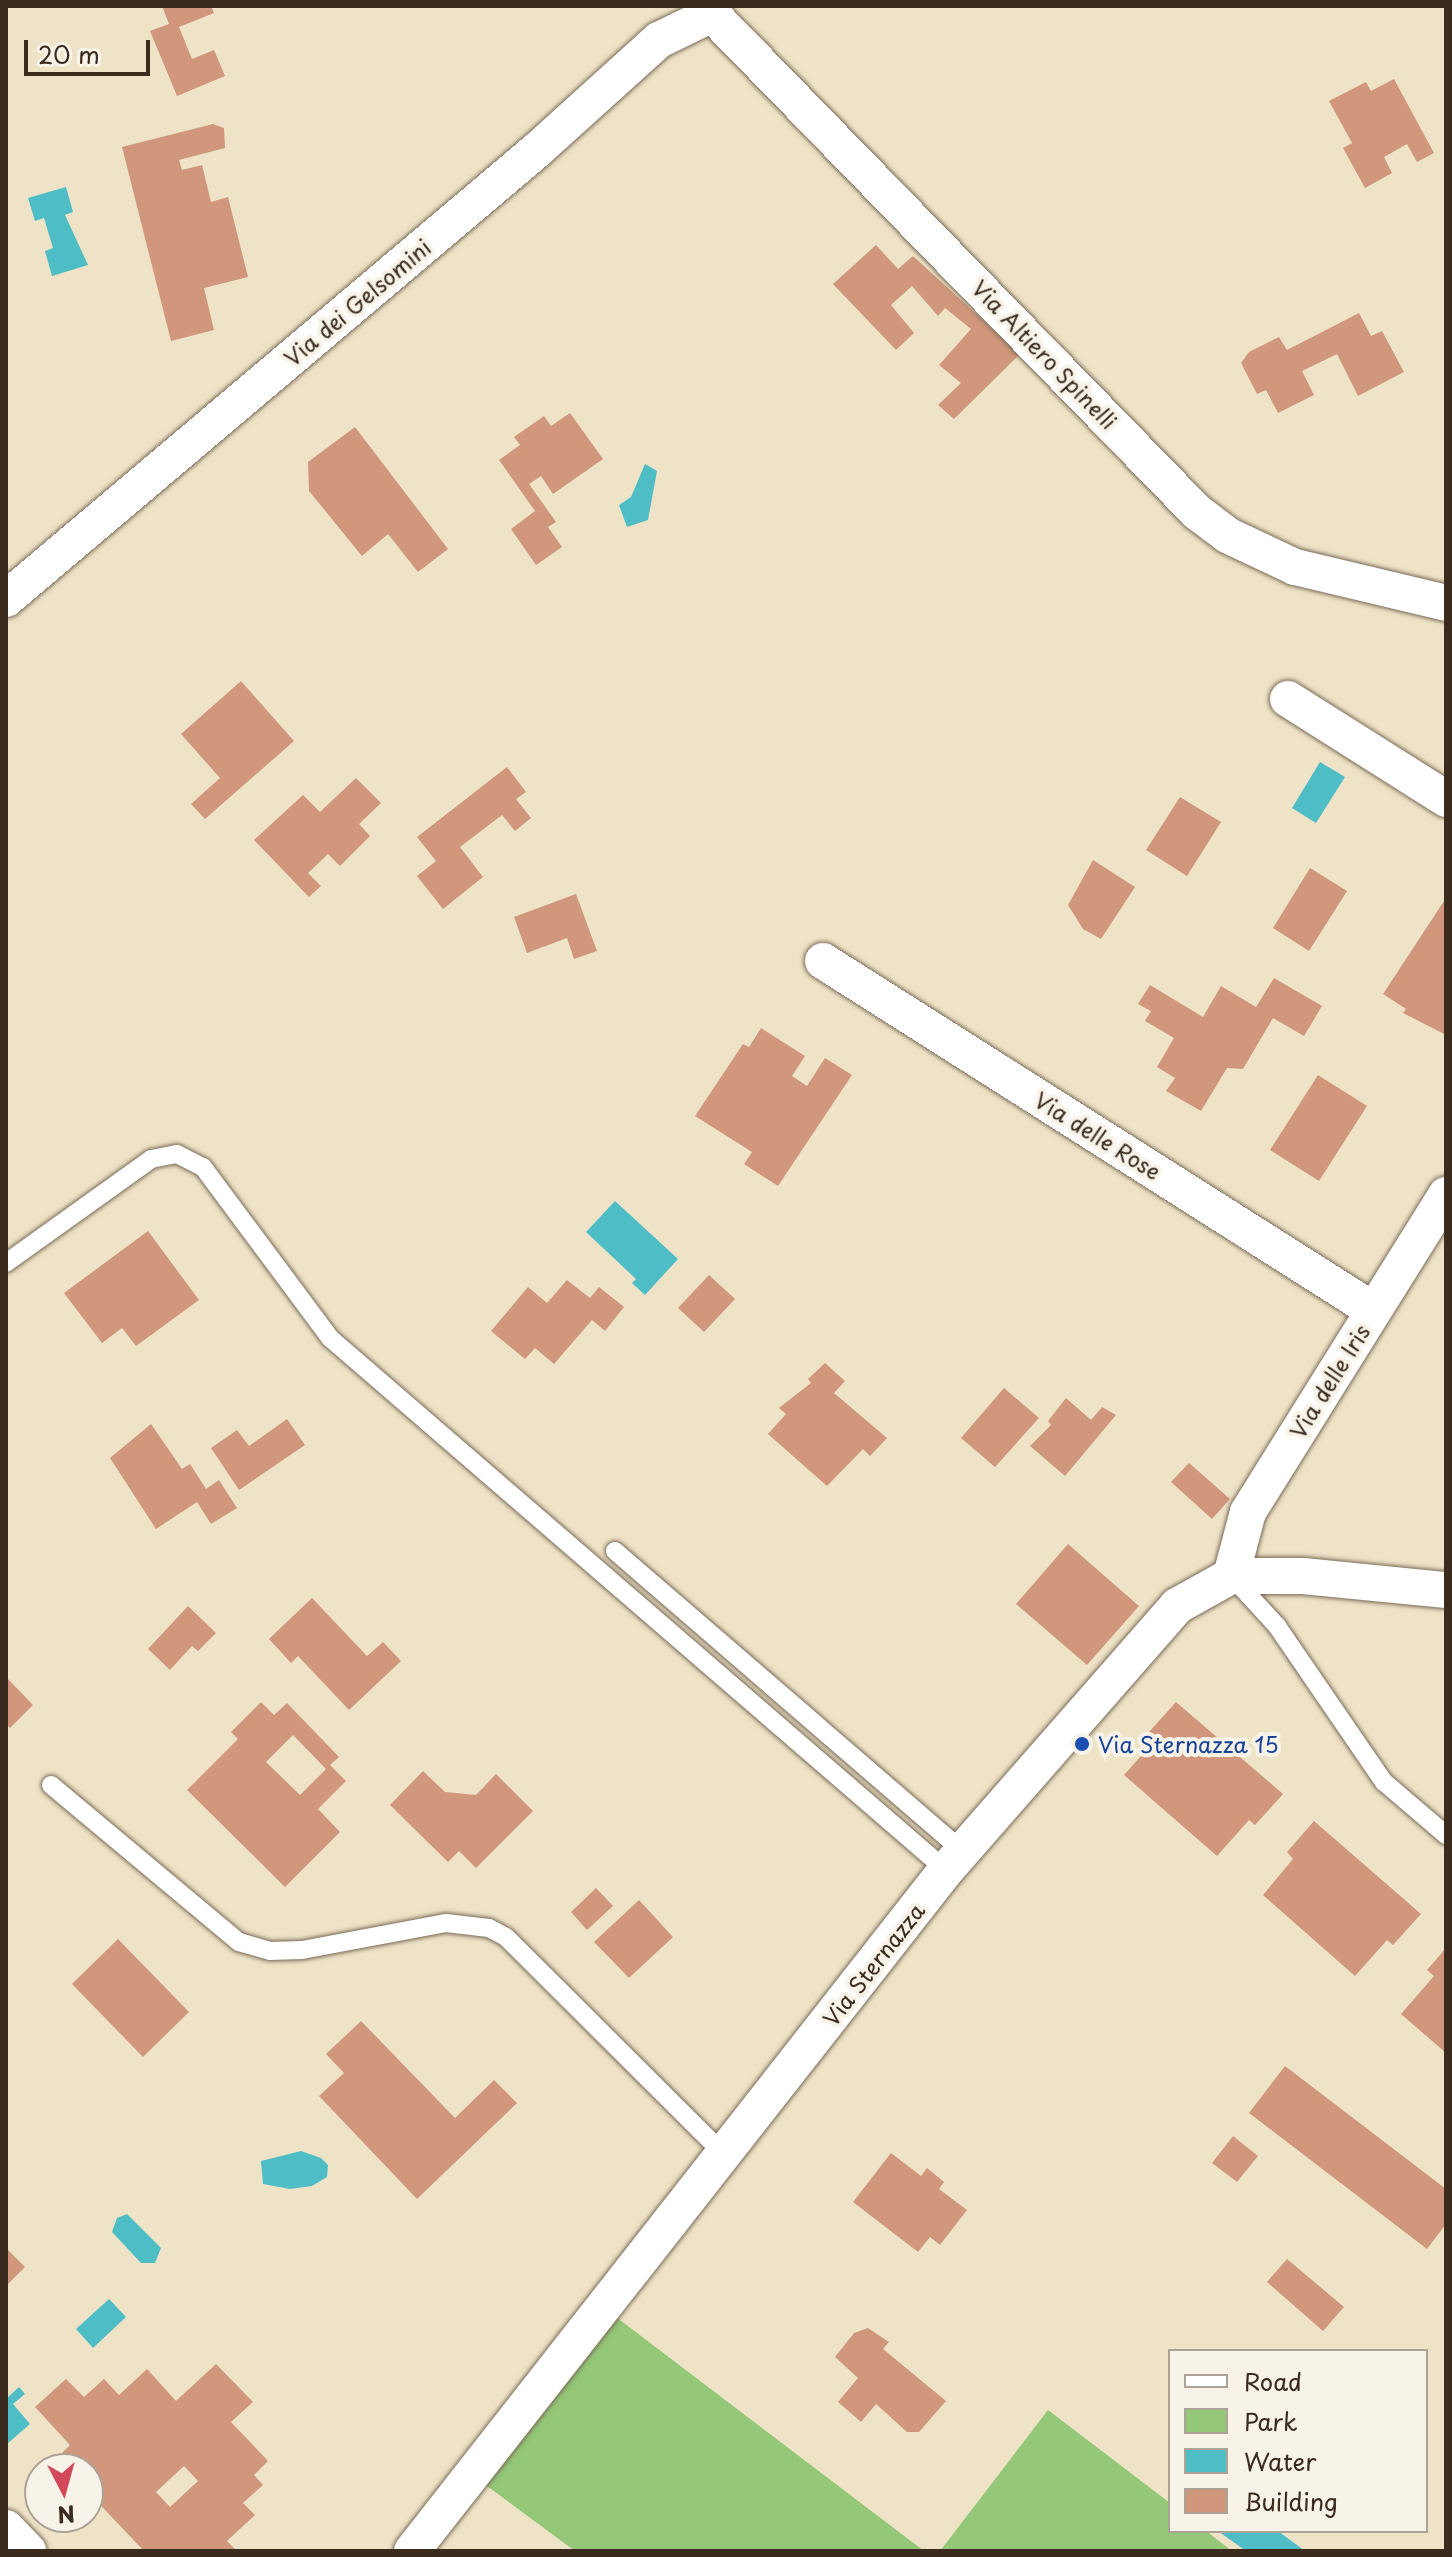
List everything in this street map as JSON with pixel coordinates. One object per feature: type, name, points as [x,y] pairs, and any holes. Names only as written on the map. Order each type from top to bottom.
[{"type":"street","name":"Via dei Gelsomini","points":[[6,599],[536,151],[659,40],[708,10]]},
{"type":"street","name":"Via Altiero Spinelli","points":[[708,10],[1197,512],[1227,535],[1295,567],[1446,603]]},
{"type":"street","points":[[1288,699],[1446,799]]},
{"type":"street","name":"Via delle Rose","points":[[823,961],[1373,1310]]},
{"type":"street","name":"Via delle Iris","points":[[1231,1576],[1248,1512],[1446,1195]]},
{"type":"street","name":"Via Sternazza","points":[[412,2551],[954,1860],[1177,1606],[1231,1576],[1303,1576],[1446,1590]]},
{"type":"street","points":[[6,2528],[28,2551]]},
{"type":"lane","points":[[6,1263],[151,1159],[177,1154],[203,1167],[330,1338],[954,1860]]},
{"type":"lane","points":[[615,1551],[954,1860]]},
{"type":"lane","points":[[1231,1576],[1277,1626],[1384,1782],[1446,1835]]},
{"type":"lane","points":[[51,1785],[239,1942],[270,1951],[302,1950],[446,1923],[489,1928],[506,1937],[724,2154]]},
{"type":"green space","points":[[616,2317],[924,2551],[575,2551],[483,2483]]},
{"type":"green space","points":[[1048,2410],[1168,2501],[1168,2533],[1209,2533],[1232,2551],[940,2551]]},
{"type":"water","points":[[66,187],[73,212],[65,215],[88,265],[52,276],[45,251],[53,248],[44,218],[35,221],[28,198]]},
{"type":"water","points":[[645,464],[657,471],[648,520],[627,527],[619,505],[631,497]]},
{"type":"water","points":[[1320,762],[1345,777],[1316,823],[1292,808]]},
{"type":"water","points":[[615,1201],[678,1259],[645,1295],[632,1283],[636,1279],[586,1232]]},
{"type":"water","points":[[301,2151],[321,2158],[328,2165],[327,2177],[312,2186],[290,2189],[263,2184],[261,2161]]},
{"type":"water","points":[[127,2214],[161,2248],[155,2263],[141,2263],[112,2232],[117,2218]]},
{"type":"water","points":[[109,2299],[126,2317],[93,2348],[76,2329]]},
{"type":"water","points":[[19,2387],[25,2394],[13,2404],[30,2424],[7,2444],[6,2399]]},
{"type":"water","points":[[1221,2533],[1281,2533],[1305,2551],[1246,2551]]},
{"type":"building","points":[[162,6],[211,6],[214,13],[179,27],[192,59],[214,50],[225,76],[177,96],[150,31],[169,24]]},
{"type":"building","points":[[1394,79],[1434,153],[1417,162],[1407,144],[1384,157],[1392,173],[1365,188],[1343,148],[1352,143],[1329,101],[1366,82],[1371,91]]},
{"type":"building","points":[[213,124],[224,128],[225,148],[179,160],[182,170],[202,165],[211,202],[228,197],[248,277],[204,288],[214,330],[171,341],[122,147]]},
{"type":"building","points":[[876,245],[898,269],[913,256],[1020,354],[954,419],[938,405],[961,383],[939,365],[971,329],[945,308],[938,316],[912,286],[891,305],[914,333],[896,350],[833,284]]},
{"type":"building","points":[[1359,313],[1371,336],[1382,331],[1404,372],[1358,396],[1337,354],[1302,371],[1314,395],[1278,413],[1266,390],[1257,394],[1241,363],[1249,352],[1279,337],[1287,350]]},
{"type":"building","points":[[570,413],[603,459],[553,494],[541,476],[529,484],[556,522],[548,527],[562,547],[536,565],[511,529],[535,511],[499,460],[520,445],[514,437],[544,416],[551,426]]},
{"type":"building","points":[[355,427],[448,549],[418,572],[388,534],[362,556],[309,491],[308,462]]},
{"type":"building","points":[[241,681],[294,741],[205,819],[191,804],[220,778],[181,734]]},
{"type":"building","points":[[507,767],[526,792],[516,799],[531,818],[515,831],[502,815],[460,847],[483,877],[443,909],[417,876],[436,861],[417,837]]},
{"type":"building","points":[[356,778],[381,803],[359,824],[370,836],[340,866],[328,854],[308,873],[321,886],[309,897],[254,840],[303,795],[320,812]]},
{"type":"building","points":[[1180,797],[1221,822],[1187,876],[1146,850]]},
{"type":"building","points":[[1093,860],[1135,887],[1101,939],[1083,929],[1068,905]]},
{"type":"building","points":[[1310,868],[1347,891],[1309,951],[1273,928]]},
{"type":"building","points":[[576,894],[597,951],[574,959],[567,938],[527,953],[514,917]]},
{"type":"building","points":[[1446,898],[1446,1035],[1403,1013],[1406,1009],[1383,994]]},
{"type":"building","points":[[1274,978],[1322,1006],[1304,1036],[1273,1018],[1243,1069],[1227,1068],[1201,1111],[1166,1091],[1175,1078],[1157,1067],[1174,1038],[1145,1021],[1151,1011],[1138,1004],[1150,985],[1203,1017],[1221,986],[1256,1007]]},
{"type":"building","points":[[761,1028],[805,1056],[792,1076],[807,1086],[825,1058],[852,1075],[778,1186],[744,1164],[752,1152],[695,1116],[743,1044],[749,1047]]},
{"type":"building","points":[[1318,1075],[1367,1106],[1319,1181],[1270,1150]]},
{"type":"building","points":[[148,1231],[199,1300],[136,1346],[122,1328],[102,1343],[64,1293]]},
{"type":"building","points":[[709,1275],[735,1299],[704,1332],[678,1308]]},
{"type":"building","points":[[567,1280],[590,1298],[599,1287],[624,1307],[605,1331],[592,1320],[554,1364],[535,1348],[525,1359],[491,1331],[528,1287],[547,1303]]},
{"type":"building","points":[[825,1363],[845,1381],[834,1393],[887,1438],[870,1456],[863,1449],[827,1486],[768,1434],[786,1414],[779,1408],[811,1383],[808,1379]]},
{"type":"building","points":[[1004,1388],[1039,1418],[995,1467],[961,1438]]},
{"type":"building","points":[[1066,1398],[1091,1420],[1102,1407],[1116,1415],[1065,1476],[1030,1446],[1051,1425],[1048,1421]]},
{"type":"building","points":[[287,1419],[305,1445],[239,1490],[211,1448],[237,1430],[249,1446]]},
{"type":"building","points":[[151,1424],[182,1469],[190,1464],[206,1489],[219,1480],[237,1508],[211,1524],[197,1502],[156,1529],[110,1458]]},
{"type":"building","points":[[1189,1463],[1230,1499],[1212,1519],[1171,1482]]},
{"type":"building","points":[[1068,1544],[1139,1606],[1087,1665],[1016,1604]]},
{"type":"building","points":[[312,1598],[367,1656],[383,1642],[401,1661],[349,1710],[298,1656],[291,1663],[269,1639]]},
{"type":"building","points":[[188,1606],[216,1633],[198,1651],[192,1646],[170,1670],[148,1649]]},
{"type":"building","points":[[6,1677],[33,1705],[10,1728],[6,1724]]},
{"type":"building","points":[[261,1702],[274,1715],[287,1703],[339,1757],[330,1765],[346,1781],[318,1809],[340,1832],[285,1887],[187,1790],[238,1739],[231,1732]],"holes":[[[293,1735],[326,1769],[300,1795],[266,1762]]]},
{"type":"building","points":[[1176,1702],[1283,1794],[1255,1825],[1249,1820],[1217,1856],[1124,1775],[1156,1739],[1149,1732]]},
{"type":"building","points":[[423,1771],[445,1792],[476,1795],[496,1774],[533,1811],[476,1868],[459,1851],[448,1862],[390,1805]]},
{"type":"building","points":[[1314,1821],[1421,1914],[1393,1945],[1387,1940],[1355,1976],[1263,1895],[1293,1859],[1287,1852]]},
{"type":"building","points":[[596,1888],[613,1906],[587,1930],[571,1912]]},
{"type":"building","points":[[639,1900],[673,1937],[629,1978],[594,1942]]},
{"type":"building","points":[[118,1939],[189,2012],[143,2057],[72,1984]]},
{"type":"building","points":[[1446,1948],[1446,2053],[1401,2014],[1434,1976],[1427,1970]]},
{"type":"building","points":[[361,2021],[455,2118],[494,2080],[517,2103],[417,2199],[319,2096],[344,2073],[326,2054]]},
{"type":"building","points":[[1285,2066],[1446,2189],[1446,2224],[1427,2249],[1249,2113]]},
{"type":"building","points":[[1233,2136],[1258,2156],[1237,2182],[1212,2163]]},
{"type":"building","points":[[891,2153],[921,2176],[927,2168],[944,2182],[939,2189],[967,2210],[940,2245],[930,2237],[918,2252],[853,2202]]},
{"type":"building","points":[[6,2248],[25,2267],[6,2286]]},
{"type":"building","points":[[1287,2259],[1344,2307],[1323,2331],[1267,2282]]},
{"type":"building","points":[[868,2328],[889,2342],[883,2349],[946,2401],[919,2432],[907,2432],[876,2404],[861,2422],[838,2402],[858,2378],[835,2357],[854,2333]]},
{"type":"building","points":[[216,2364],[253,2402],[231,2422],[268,2461],[254,2475],[263,2485],[243,2503],[255,2515],[227,2541],[237,2551],[144,2551],[104,2509],[104,2453],[62,2453],[70,2445],[35,2407],[66,2379],[84,2397],[104,2379],[119,2395],[147,2369],[176,2401]],"holes":[[[184,2466],[198,2481],[170,2507],[156,2492]]]},
{"type":"place","name":"Via Sternazza 15","points":[[1082,1744]]}]
